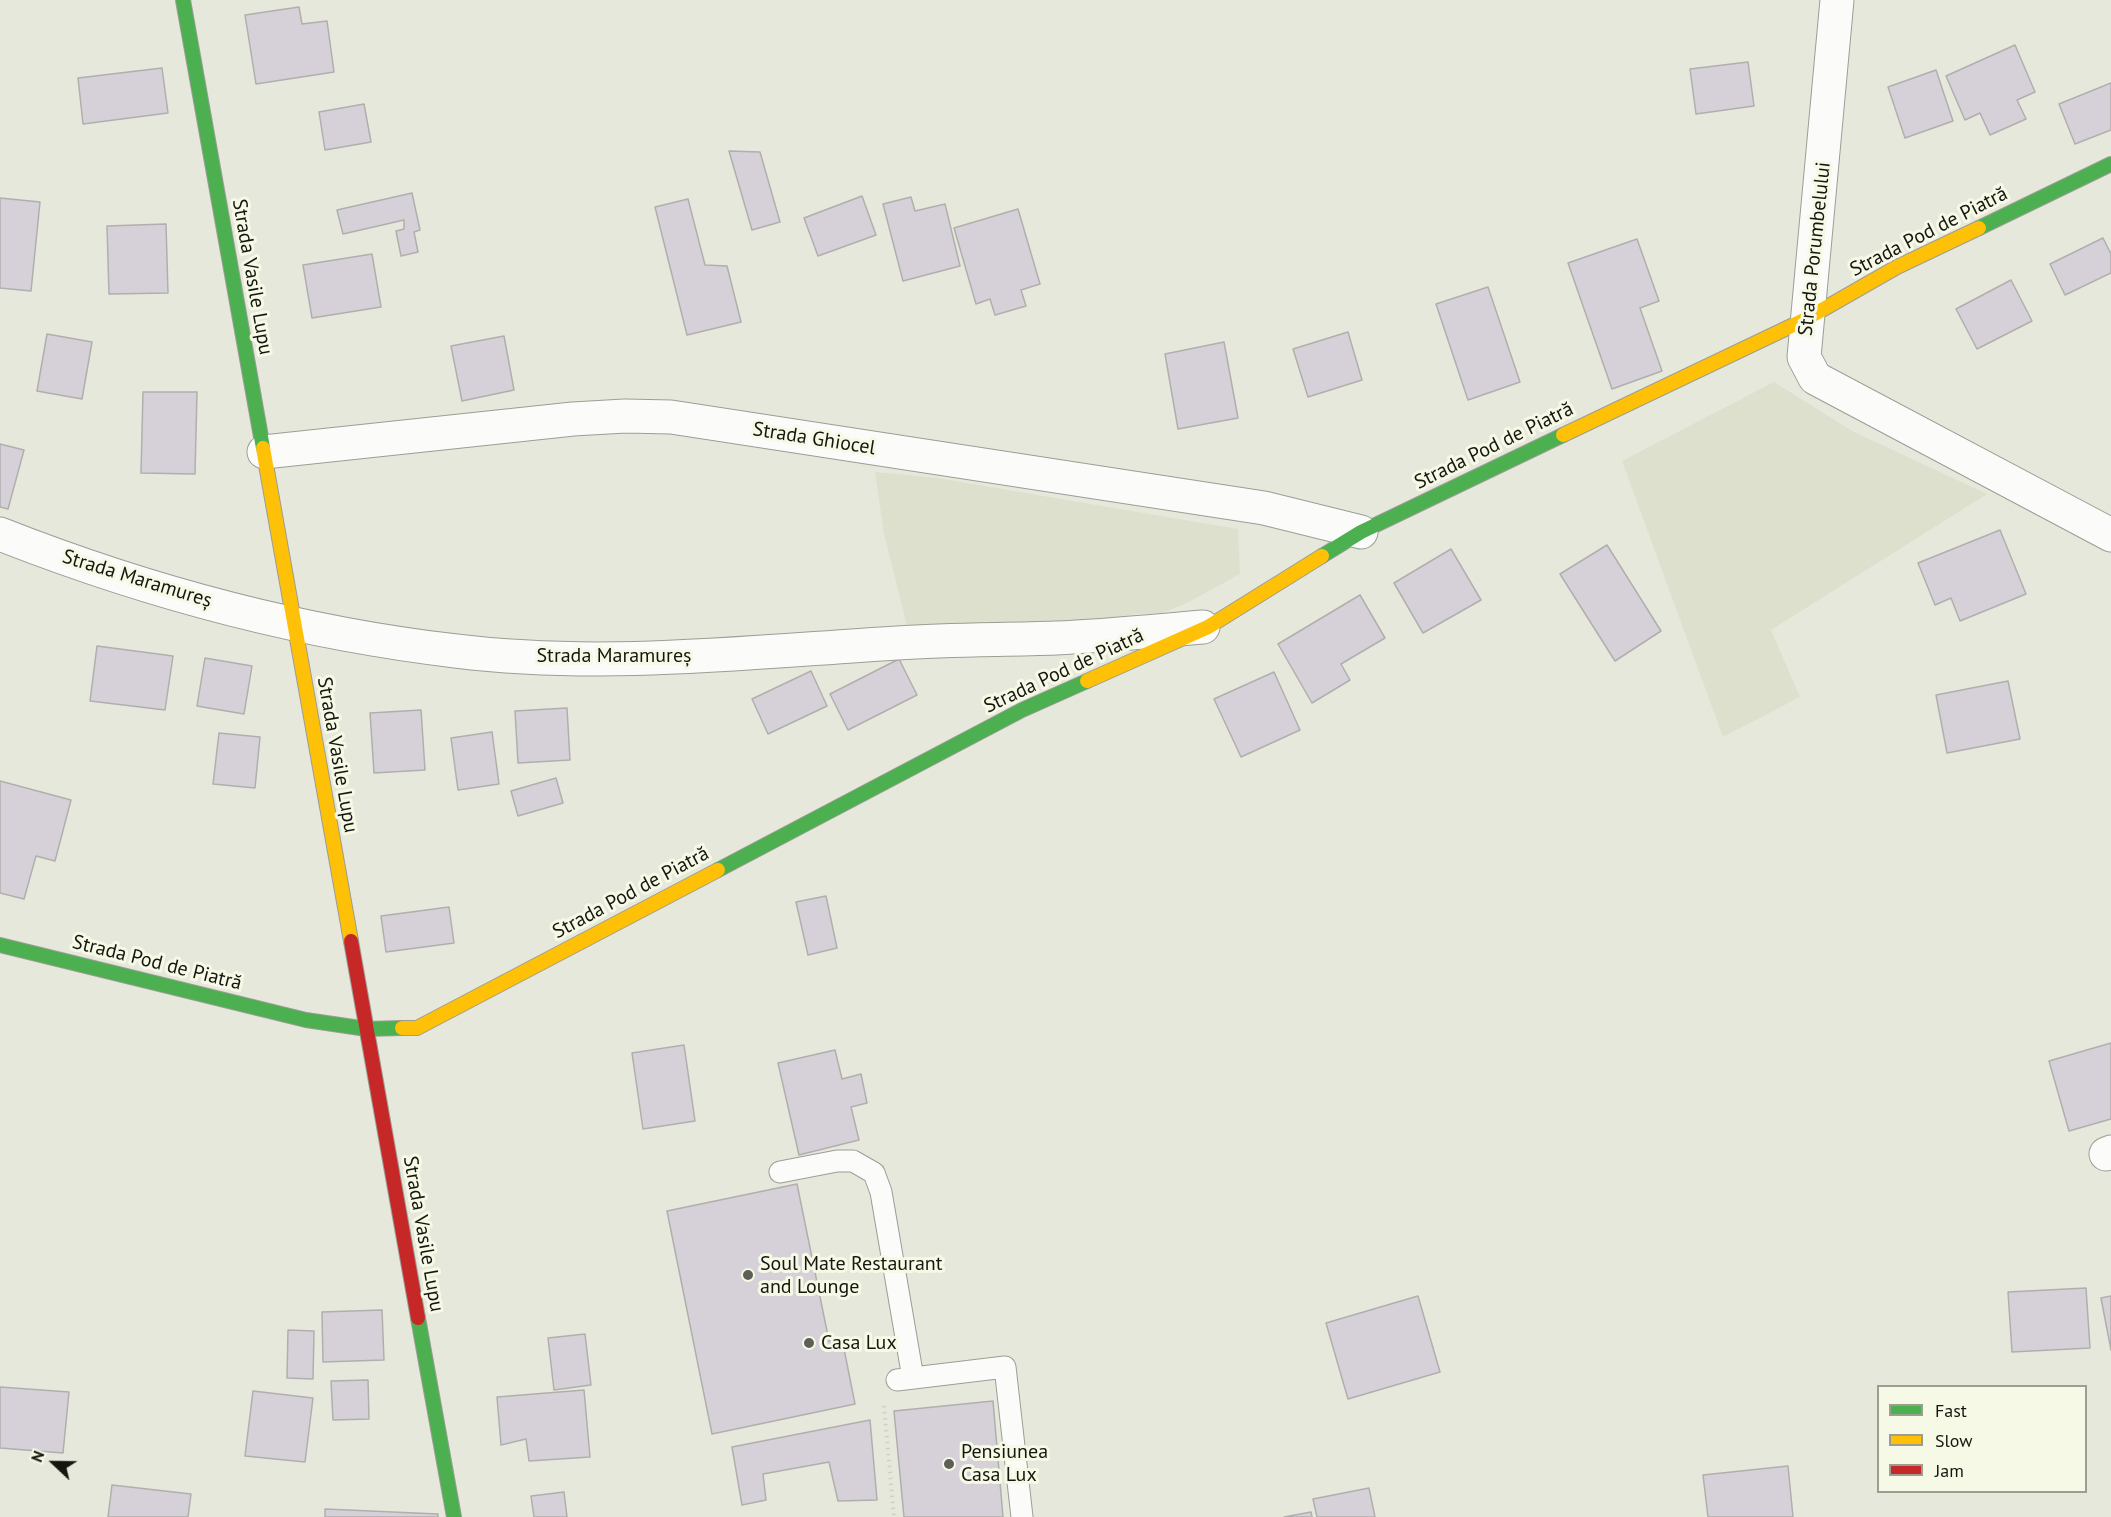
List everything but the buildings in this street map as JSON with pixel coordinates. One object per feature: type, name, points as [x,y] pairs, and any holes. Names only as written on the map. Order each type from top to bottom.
[{"type":"street","name":"Strada Vasile Lupu","points":[[183,0],[454,1517]]},
{"type":"street","name":"Strada Porumbelului","points":[[1837,0],[1804,357],[1815,378],[2111,535]]},
{"type":"street","name":"Strada Pod de Piatră","points":[[0,945],[306,1020],[367,1029],[417,1028],[1022,710],[1208,627],[1361,532],[1806,319],[1897,267],[2111,165]]},
{"type":"street","name":"Strada Ghiocel","points":[[264,452],[573,419],[625,416],[671,417],[1264,508],[1361,532]]},
{"type":"street","name":"Strada Maramureș","points":[[0,534],[144,583],[295,626],[457,651],[587,660],[746,654],[899,642],[1059,638],[1208,627]]},
{"type":"lane","points":[[780,1172],[837,1161],[853,1161],[874,1173],[881,1192],[905,1379],[1005,1367],[1022,1517]]},
{"type":"path","points":[[887,1438],[894,1517]]},
{"type":"shaded area","points":[[1774,382],[1854,432],[1987,494],[1771,630],[1800,697],[1723,737],[1622,461]]},
{"type":"shaded area","points":[[875,472],[937,478],[1238,529],[1240,574],[1187,603],[1162,613],[1134,614],[1064,627],[994,631],[907,626],[884,534]]},
{"type":"traffic: fast","points":[[183,0],[263,448]]},
{"type":"traffic: fast","points":[[1979,228],[2111,164]]},
{"type":"traffic: fast","points":[[1322,556],[1361,532],[1563,435]]},
{"type":"traffic: fast","points":[[718,870],[1022,710],[1087,681]]},
{"type":"traffic: fast","points":[[0,945],[306,1020],[367,1029],[402,1028]]},
{"type":"traffic: fast","points":[[418,1318],[454,1517]]},
{"type":"traffic: slow","points":[[1563,435],[1806,319],[1897,267],[1979,228]]},
{"type":"traffic: slow","points":[[263,448],[351,941]]},
{"type":"traffic: slow","points":[[1087,681],[1208,627],[1322,556]]},
{"type":"traffic: slow","points":[[402,1028],[417,1028],[718,870]]},
{"type":"traffic: jam","points":[[351,941],[418,1318]]},
{"type":"place","name":"Soul Mate Restaurant and Lounge","points":[[748,1275]]},
{"type":"place","name":"Casa Lux","points":[[809,1343]]},
{"type":"place","name":"Pensiunea Casa Lux","points":[[949,1464]]}]
